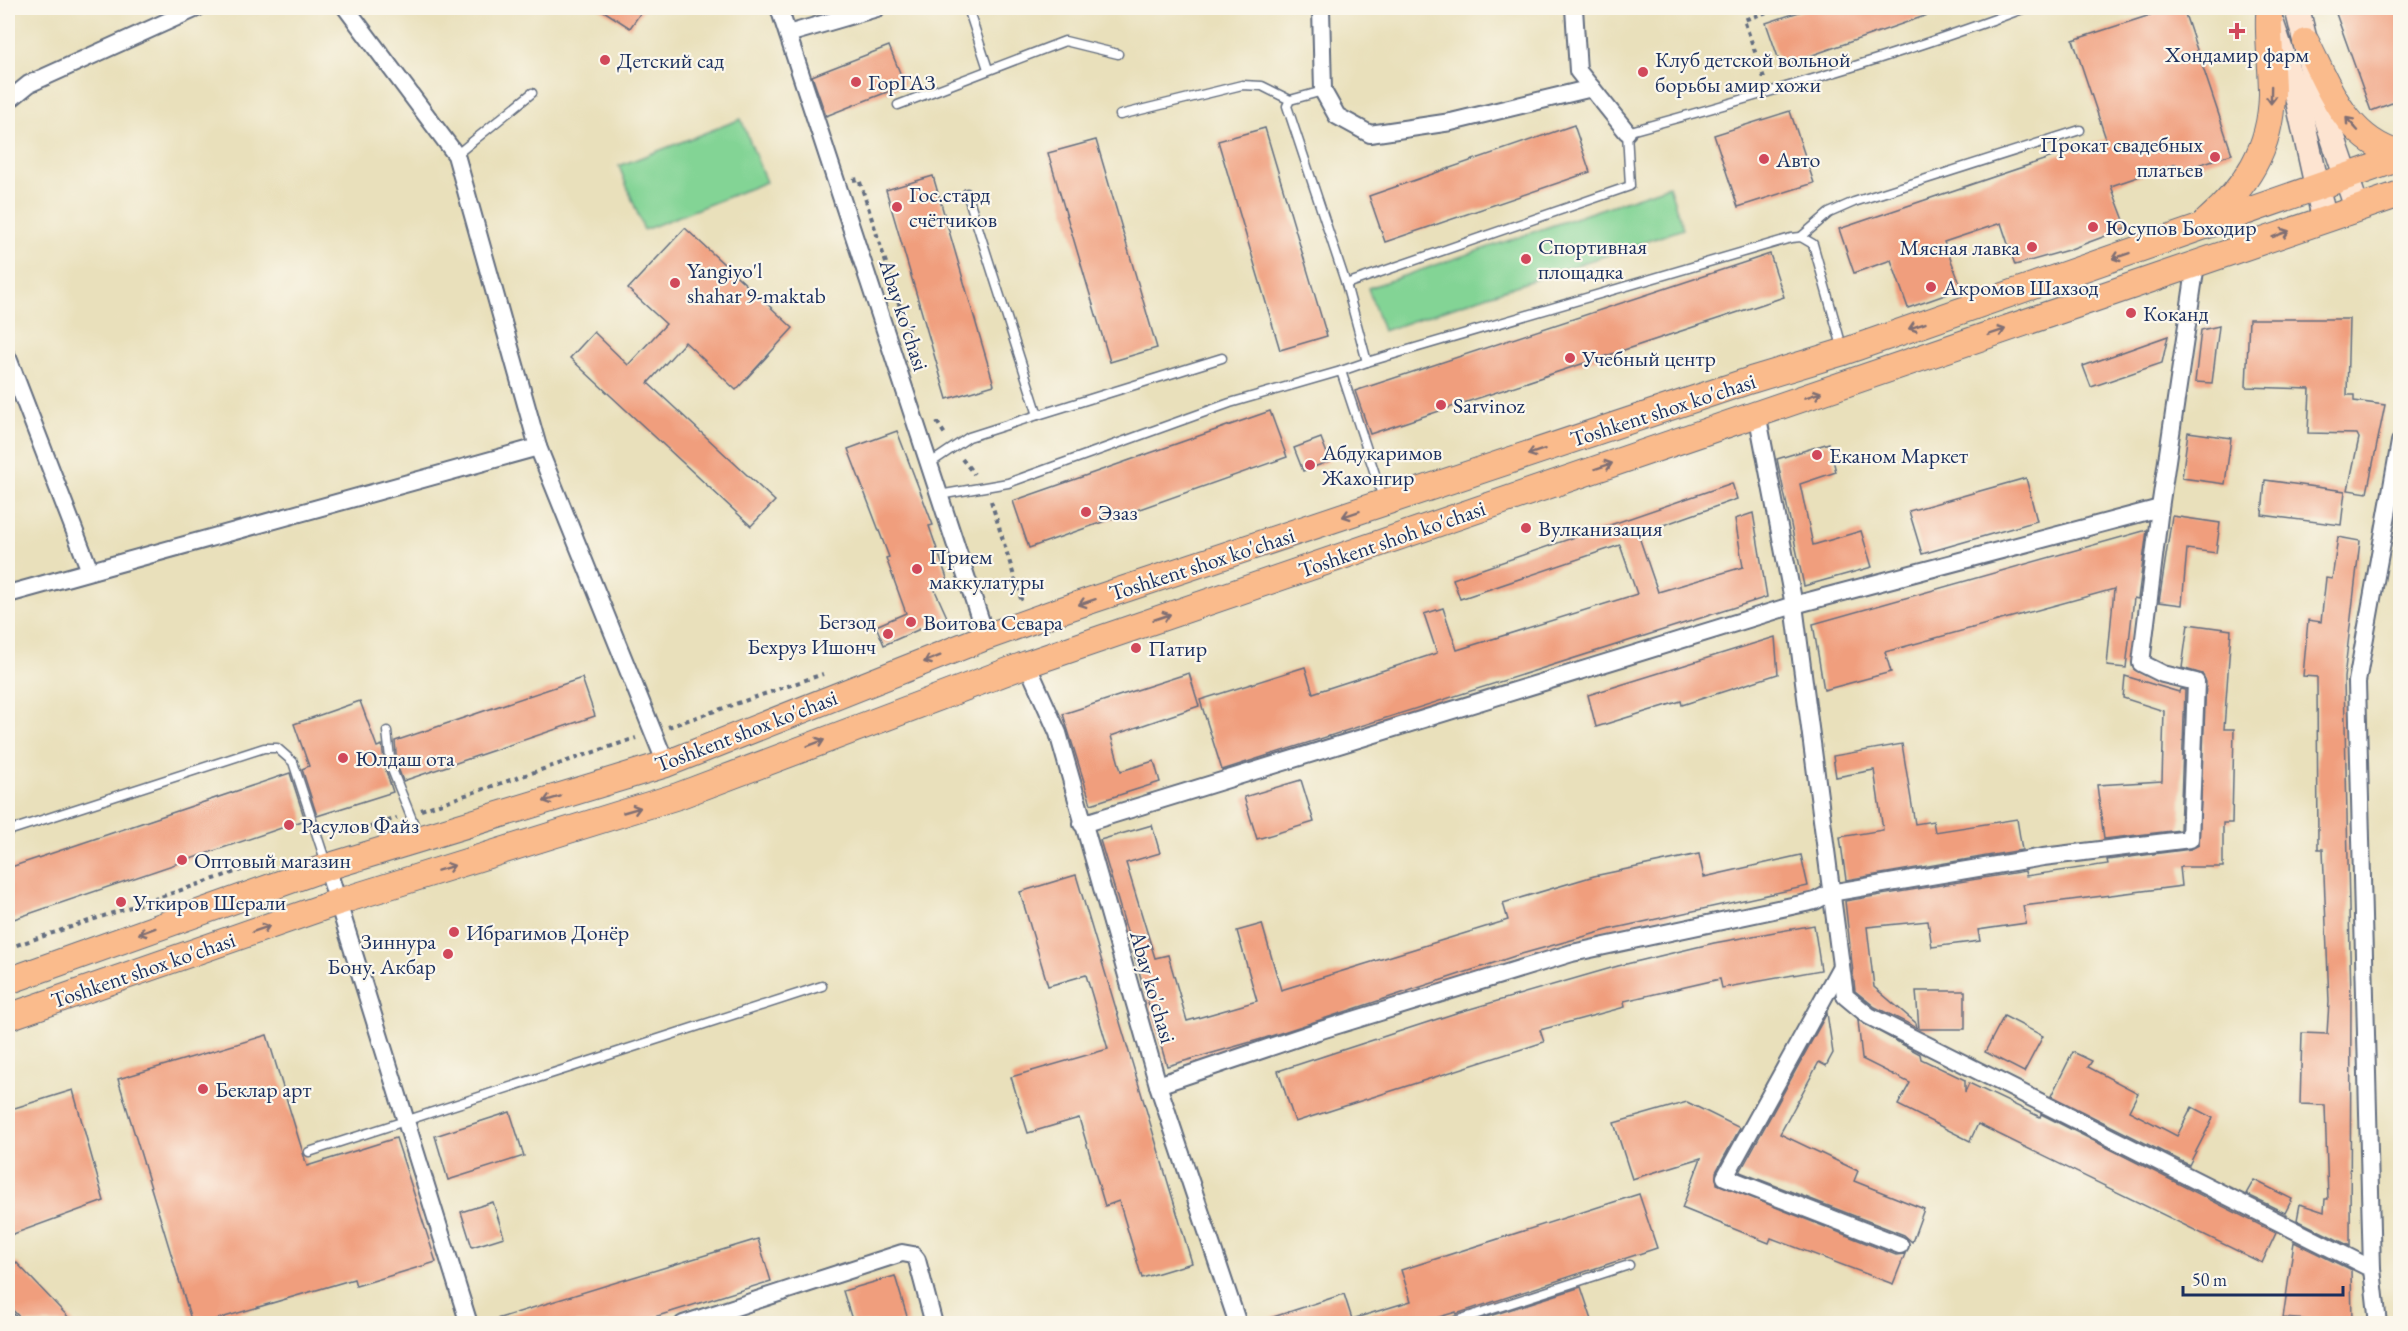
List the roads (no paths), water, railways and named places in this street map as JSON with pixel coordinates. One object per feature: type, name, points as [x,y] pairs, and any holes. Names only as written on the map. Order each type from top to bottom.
[{"type":"main road","points":[[2297,8],[2318,94],[2357,208]]},
{"type":"main road","points":[[2268,12],[2298,101],[2324,218]]},
{"type":"main road","points":[[2198,229],[2224,207],[2242,187],[2262,149],[2270,117],[2272,95],[2268,12]]},
{"type":"main road","points":[[2306,42],[2341,111],[2379,148],[2400,156]]},
{"type":"main road","name":"Toshkent shox ko'chasi","points":[[8,981],[327,867],[666,764],[983,627],[1015,627],[1384,502],[1843,352],[2316,188],[2400,156]]},
{"type":"main road","name":"Toshkent shox ko'chasi","points":[[1757,413],[2400,194]]},
{"type":"main road","points":[[1843,352],[1851,382]]},
{"type":"main road","name":"Toshkent shoh ko'chasi","points":[[1027,664],[1757,413]]},
{"type":"main road","points":[[983,627],[997,675]]},
{"type":"main road","points":[[1015,627],[1027,664]]},
{"type":"main road","name":"Toshkent shox ko'chasi","points":[[8,1017],[338,902],[678,796],[1027,664]]},
{"type":"street","points":[[8,101],[29,84],[197,8]]},
{"type":"street","points":[[346,8],[456,155],[538,447],[666,764]]},
{"type":"street","name":"Abay ko'chasi","points":[[779,8],[983,627]]},
{"type":"street","points":[[788,34],[877,8]]},
{"type":"street","points":[[1321,8],[1323,92],[1337,116],[1370,134],[1474,117],[1592,88]]},
{"type":"street","points":[[1574,8],[1578,71],[1627,132]]},
{"type":"street","points":[[1158,1085],[1318,1031],[1572,953],[1815,902],[1830,893],[2043,857],[2190,839],[2196,682],[2163,674],[2141,663],[2160,508],[2196,264]]},
{"type":"street","points":[[8,358],[90,571]]},
{"type":"street","points":[[1757,413],[1794,605],[1845,996],[1869,1016],[2372,1269]]},
{"type":"street","points":[[2378,1323],[2372,1269],[2357,682],[2397,486],[2400,442]]},
{"type":"street","points":[[8,594],[538,447]]},
{"type":"street","points":[[1082,824],[1794,605],[2160,508]]},
{"type":"street","name":"Abay ko'chasi","points":[[1027,664],[1058,733],[1158,1085],[1239,1323]]},
{"type":"street","points":[[327,867],[469,1323]]},
{"type":"street","points":[[1840,969],[1725,1177],[1900,1245]]},
{"type":"street","points":[[683,1323],[902,1253],[913,1255],[917,1260],[934,1323]]},
{"type":"lane","points":[[968,8],[987,69]]},
{"type":"lane","points":[[1346,284],[1630,186],[1627,132],[1769,93],[1960,32],[2025,8]]},
{"type":"lane","points":[[898,105],[1065,41],[1118,54]]},
{"type":"lane","points":[[1120,116],[1242,85],[1262,86],[1290,100],[1323,92]]},
{"type":"lane","points":[[456,155],[532,93]]},
{"type":"lane","points":[[1290,100],[1287,106],[1302,157],[1346,284],[1367,362]]},
{"type":"lane","points":[[939,495],[1008,483],[1230,403],[1791,238],[1801,237],[1829,213],[1854,202],[2080,130]]},
{"type":"lane","points":[[967,193],[1038,415]]},
{"type":"lane","points":[[1801,237],[1813,244],[1843,352]]},
{"type":"lane","points":[[929,464],[952,446],[969,437],[1222,358]]},
{"type":"lane","points":[[1341,371],[1384,502]]},
{"type":"lane","points":[[387,731],[391,767],[421,840]]},
{"type":"lane","points":[[8,831],[264,747],[277,748],[293,762],[327,867]]},
{"type":"lane","points":[[309,1152],[822,986]]},
{"type":"lane","points":[[1446,1323],[1629,1265]]},
{"type":"place","name":"Хондамир фарм","points":[[2237,31]]},
{"type":"place","name":"Детский сад","points":[[605,60]]},
{"type":"place","name":"Клуб детской вольной борьбы амир хожи","points":[[1643,72]]},
{"type":"place","name":"ГорГАЗ","points":[[856,82]]},
{"type":"place","name":"Прокат свадебных платьев","points":[[2215,157]]},
{"type":"place","name":"Авто","points":[[1764,159]]},
{"type":"place","name":"Гос.стард счётчиков","points":[[897,207]]},
{"type":"place","name":"Юсупов Боходир","points":[[2093,227]]},
{"type":"place","name":"Мясная лавка","points":[[2032,247]]},
{"type":"place","name":"Спортивная площадка","points":[[1526,259]]},
{"type":"place","name":"Yangiyo'l shahar 9-maktab","points":[[675,283]]},
{"type":"place","name":"Акромов Шахзод","points":[[1931,287]]},
{"type":"place","name":"Коканд","points":[[2131,313]]},
{"type":"place","name":"Учебный центр","points":[[1570,358]]},
{"type":"place","name":"Sarvinoz","points":[[1441,405]]},
{"type":"place","name":"Еканом Маркет","points":[[1817,455]]},
{"type":"place","name":"Абдукаримов Жахонгир","points":[[1310,465]]},
{"type":"place","name":"Эзаз","points":[[1086,512]]},
{"type":"place","name":"Вулканизация","points":[[1526,528]]},
{"type":"place","name":"Прием маккулатуры","points":[[917,569]]},
{"type":"place","name":"Воитова Севара","points":[[911,622]]},
{"type":"place","name":"Бегзод Бехруз Ишонч","points":[[888,634]]},
{"type":"place","name":"Патир","points":[[1136,648]]},
{"type":"place","name":"Юлдаш ота","points":[[343,758]]},
{"type":"place","name":"Расулов Файз","points":[[289,825]]},
{"type":"place","name":"Оптовый магазин","points":[[182,860]]},
{"type":"place","name":"Уткиров Шерали","points":[[121,902]]},
{"type":"place","name":"Ибрагимов Донёр","points":[[454,932]]},
{"type":"place","name":"Зиннура Бону. Акбар","points":[[448,954]]},
{"type":"place","name":"Беклар арт","points":[[203,1089]]}]
